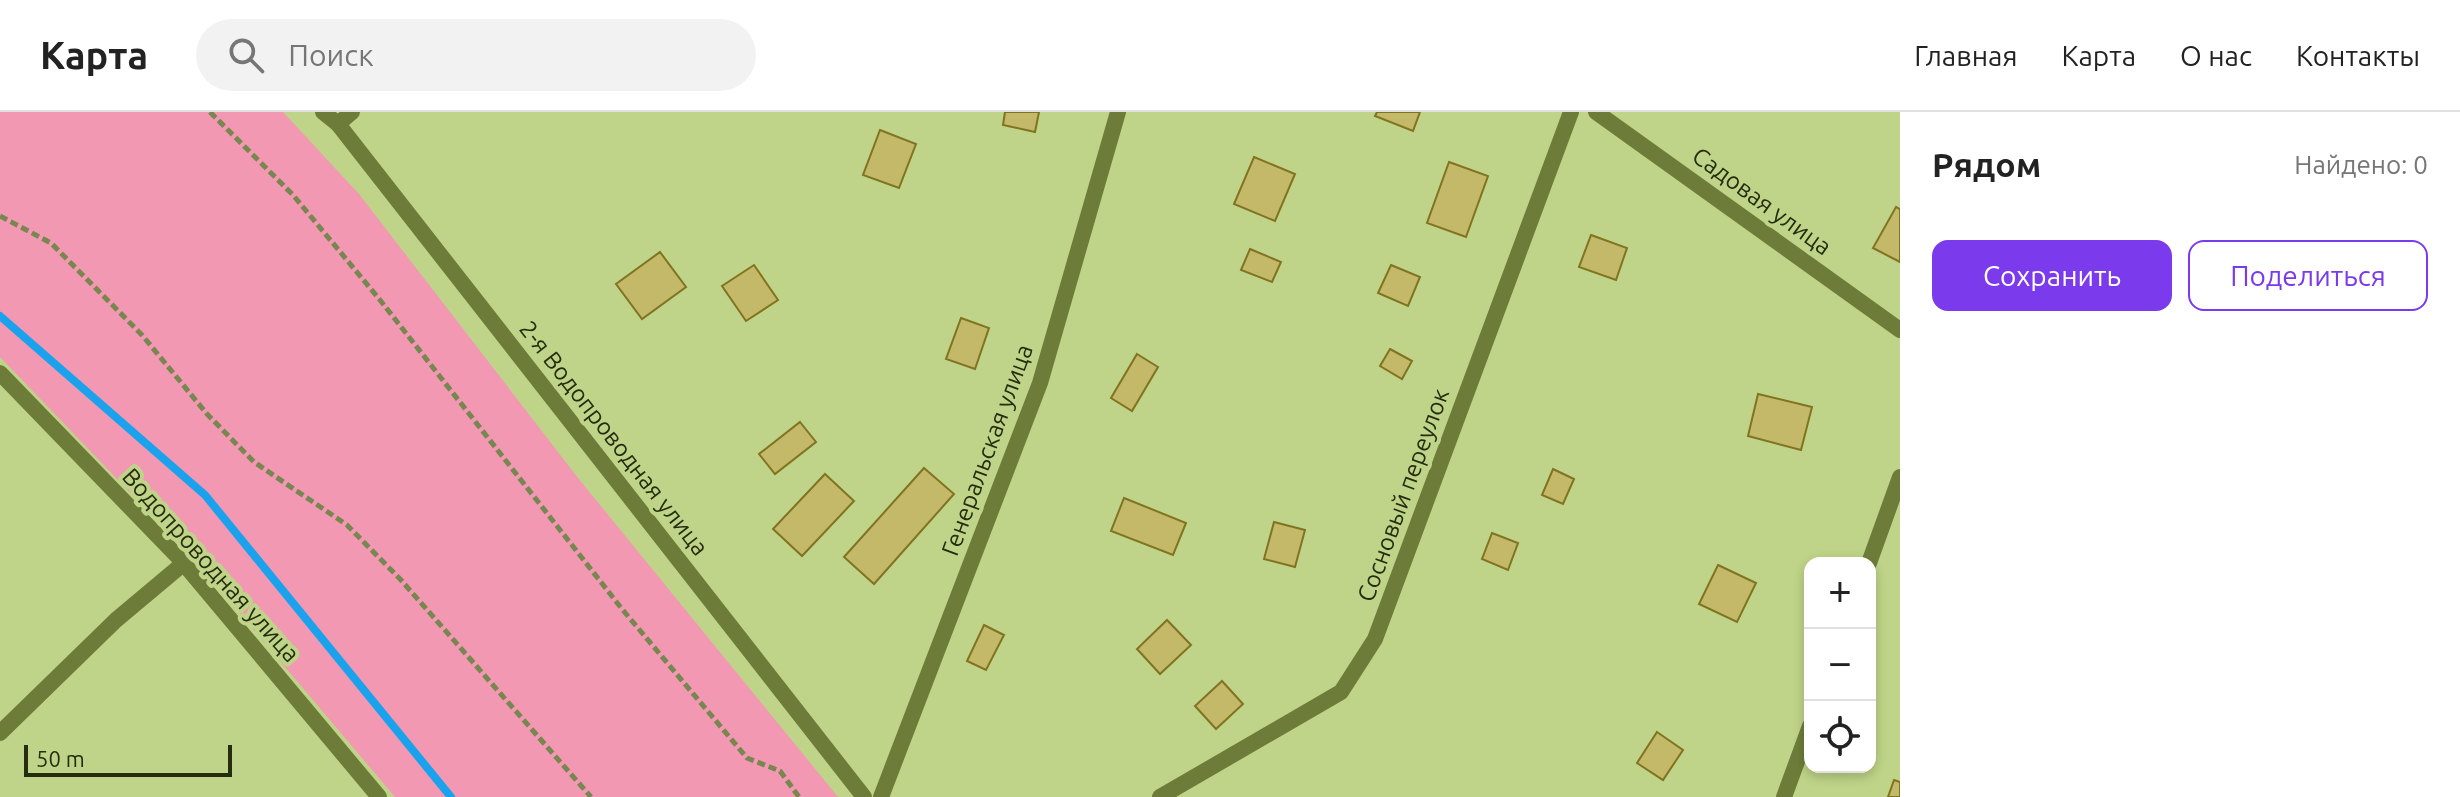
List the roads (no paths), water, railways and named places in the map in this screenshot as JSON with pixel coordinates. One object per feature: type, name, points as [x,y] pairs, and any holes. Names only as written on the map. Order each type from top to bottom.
[{"type":"street","name":"2-я Водопроводная улица","points":[[323,112],[338,124],[864,797]]},
{"type":"street","points":[[338,124],[352,112]]},
{"type":"street","name":"Генеральская улица","points":[[881,797],[1040,383],[1118,112]]},
{"type":"street","name":"Сосновый переулок","points":[[1160,797],[1341,692],[1375,639],[1571,112]]},
{"type":"street","name":"Садовая улица","points":[[1596,112],[1900,330]]},
{"type":"street","name":"Водопроводная улица","points":[[0,373],[184,563],[379,797]]},
{"type":"street","points":[[1871,557],[1900,477]]},
{"type":"street","points":[[0,733],[116,620],[184,563]]},
{"type":"street","points":[[1784,797],[1804,742]]},
{"type":"waterway","points":[[0,316],[205,495],[451,797]]}]
